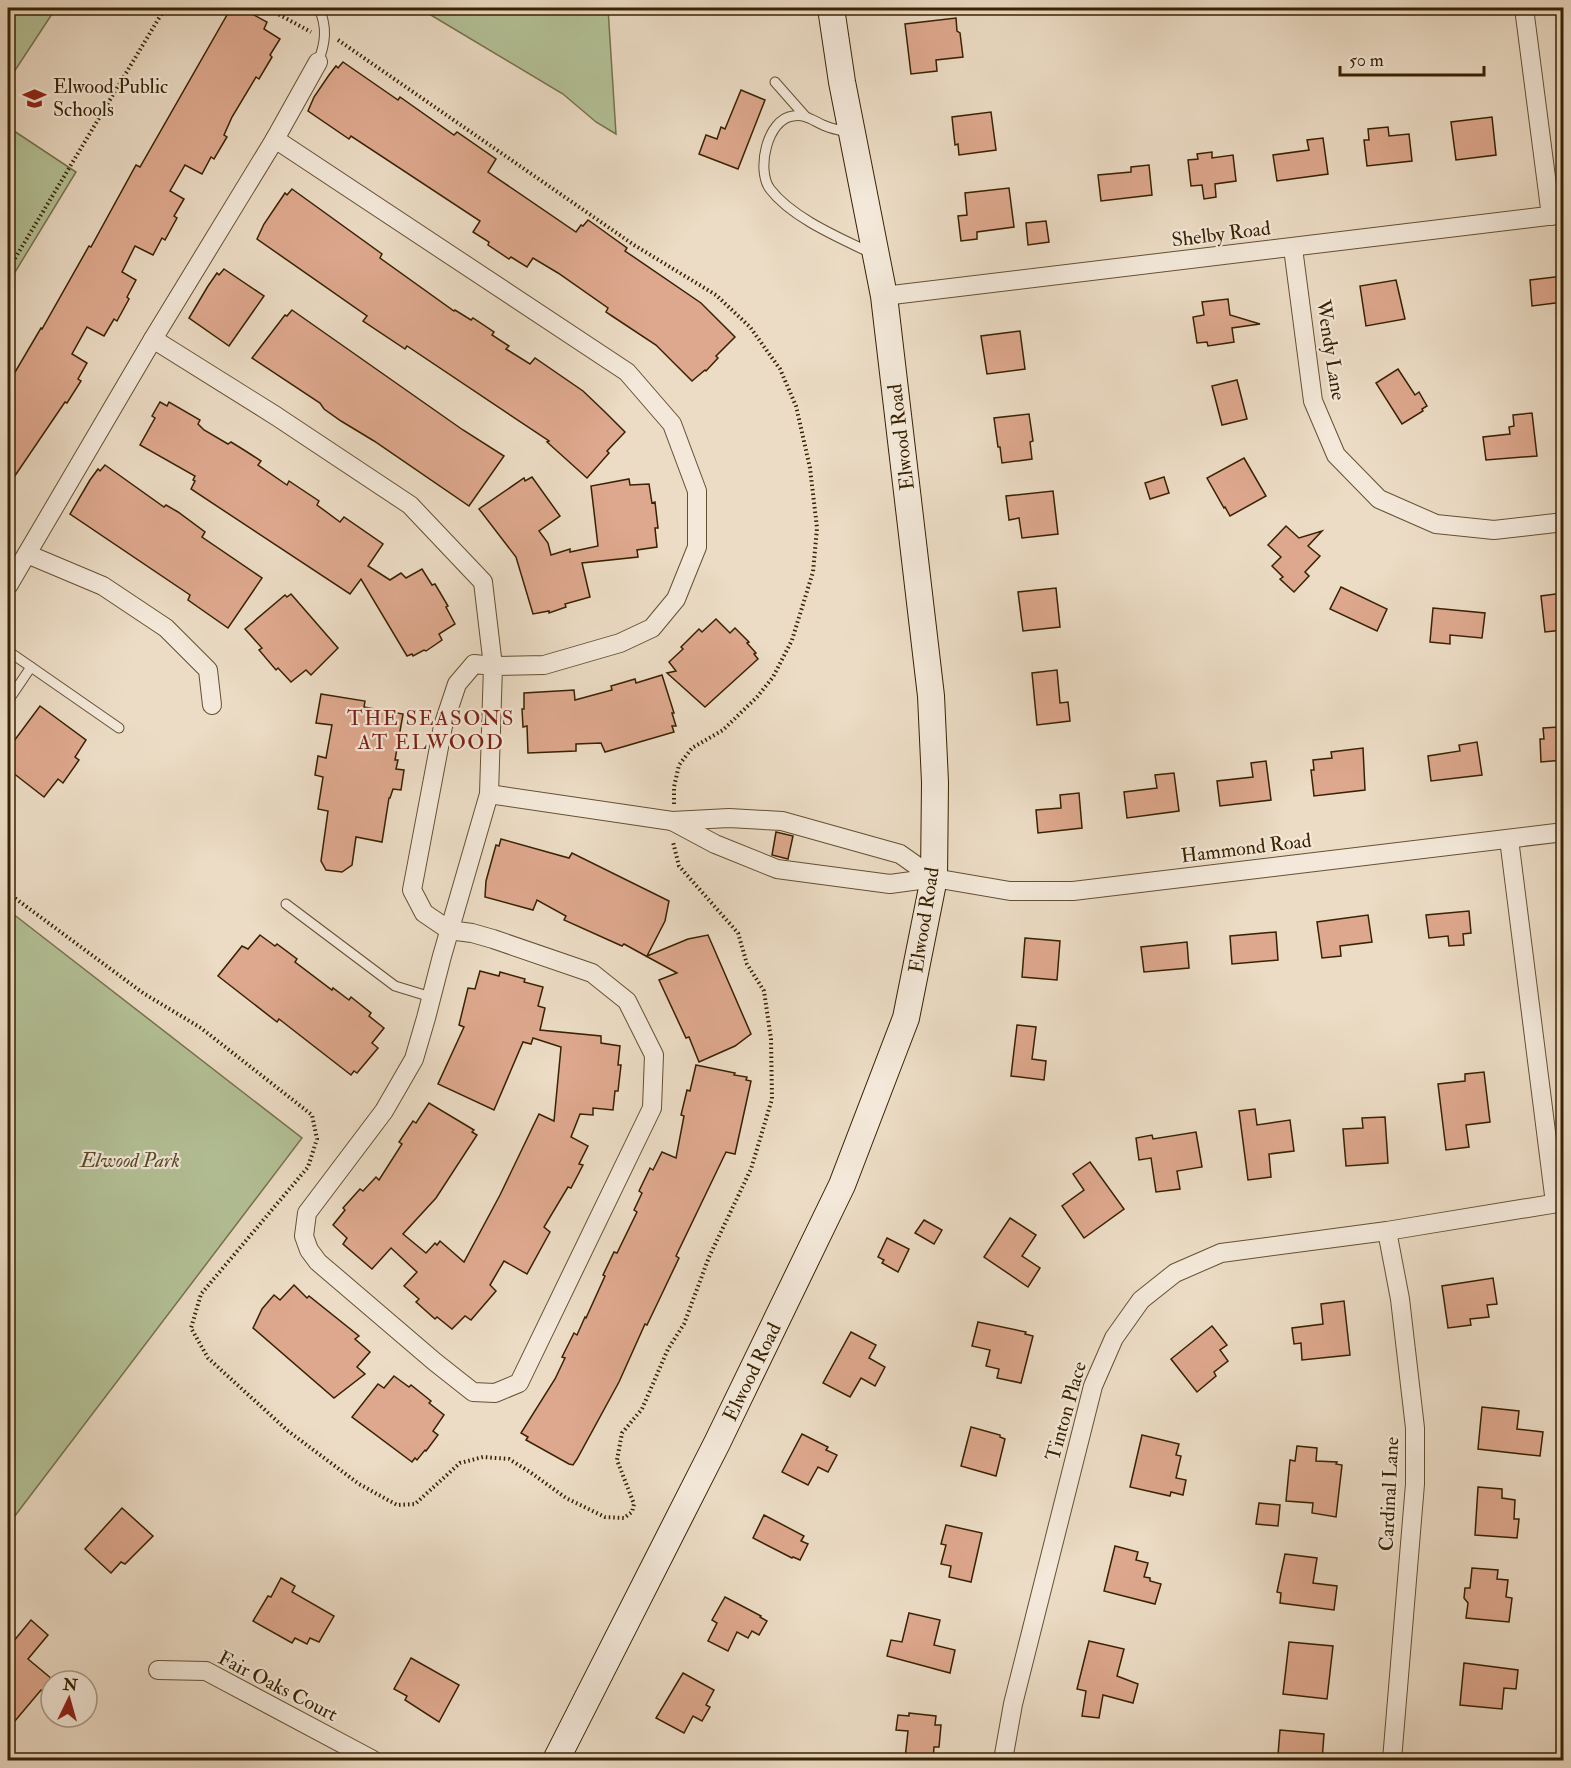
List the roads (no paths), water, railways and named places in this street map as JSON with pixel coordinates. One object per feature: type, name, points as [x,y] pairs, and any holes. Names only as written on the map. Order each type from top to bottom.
[{"type":"main road","name":"Elwood Road","points":[[556,1761],[717,1443],[842,1185],[906,1018],[934,878],[935,782],[931,696],[884,297],[842,82],[831,8]]},
{"type":"street","points":[[1524,8],[1557,215]]},
{"type":"street","points":[[8,586],[153,339],[275,139],[318,62]]},
{"type":"street","points":[[153,339],[276,416],[411,506],[483,582],[493,666],[489,794],[449,930],[414,1059],[384,1110],[307,1213],[304,1236],[309,1250],[318,1262],[435,1362],[473,1392],[495,1393],[519,1383],[652,1108],[654,1055],[627,1001],[592,973],[493,939],[449,930],[424,913],[412,890],[443,726],[457,684],[474,664],[493,666],[544,665],[620,643],[652,628],[676,599],[697,546],[697,491],[672,424],[627,372],[275,139]]},
{"type":"street","name":"Shelby Road","points":[[884,297],[1557,215]]},
{"type":"street","name":"Wendy Lane","points":[[1293,248],[1313,401],[1336,455],[1379,499],[1436,524],[1494,530],[1563,522]]},
{"type":"street","points":[[27,554],[103,586],[166,628],[208,670],[212,705]]},
{"type":"street","points":[[489,794],[672,821],[729,818],[782,821],[900,854],[934,878]]},
{"type":"street","points":[[672,821],[715,844],[777,869],[890,884],[934,878]]},
{"type":"street","name":"Hammond Road","points":[[934,878],[1010,891],[1073,891],[1563,832]]},
{"type":"street","points":[[1509,839],[1559,1203]]},
{"type":"street","name":"Tinton Place","points":[[1003,1761],[1013,1704],[1093,1386],[1114,1338],[1141,1300],[1175,1273],[1221,1253],[1387,1231],[1559,1203]]},
{"type":"street","name":"Cardinal Lane","points":[[1387,1231],[1400,1299],[1415,1428],[1415,1484],[1392,1761]]},
{"type":"street","name":"Fair Oaks Court","points":[[158,1670],[206,1671],[373,1761]]},
{"type":"lane","points":[[318,62],[324,47],[325,36],[325,22],[319,8]]},
{"type":"lane","points":[[775,82],[805,116],[825,126],[852,134]]},
{"type":"lane","points":[[805,116],[791,116],[780,121],[772,136],[762,160],[764,177],[770,189],[822,229],[876,255]]},
{"type":"lane","points":[[8,651],[119,728]]},
{"type":"lane","points":[[8,701],[32,667]]},
{"type":"lane","points":[[286,904],[395,986],[431,998]]},
{"type":"place","name":"Elwood Public Schools","points":[[35,98]]},
{"type":"district","name":"THE SEASONS AT ELWOOD","points":[[431,730]]},
{"type":"park label","name":"Elwood Park","points":[[130,1160]]}]
